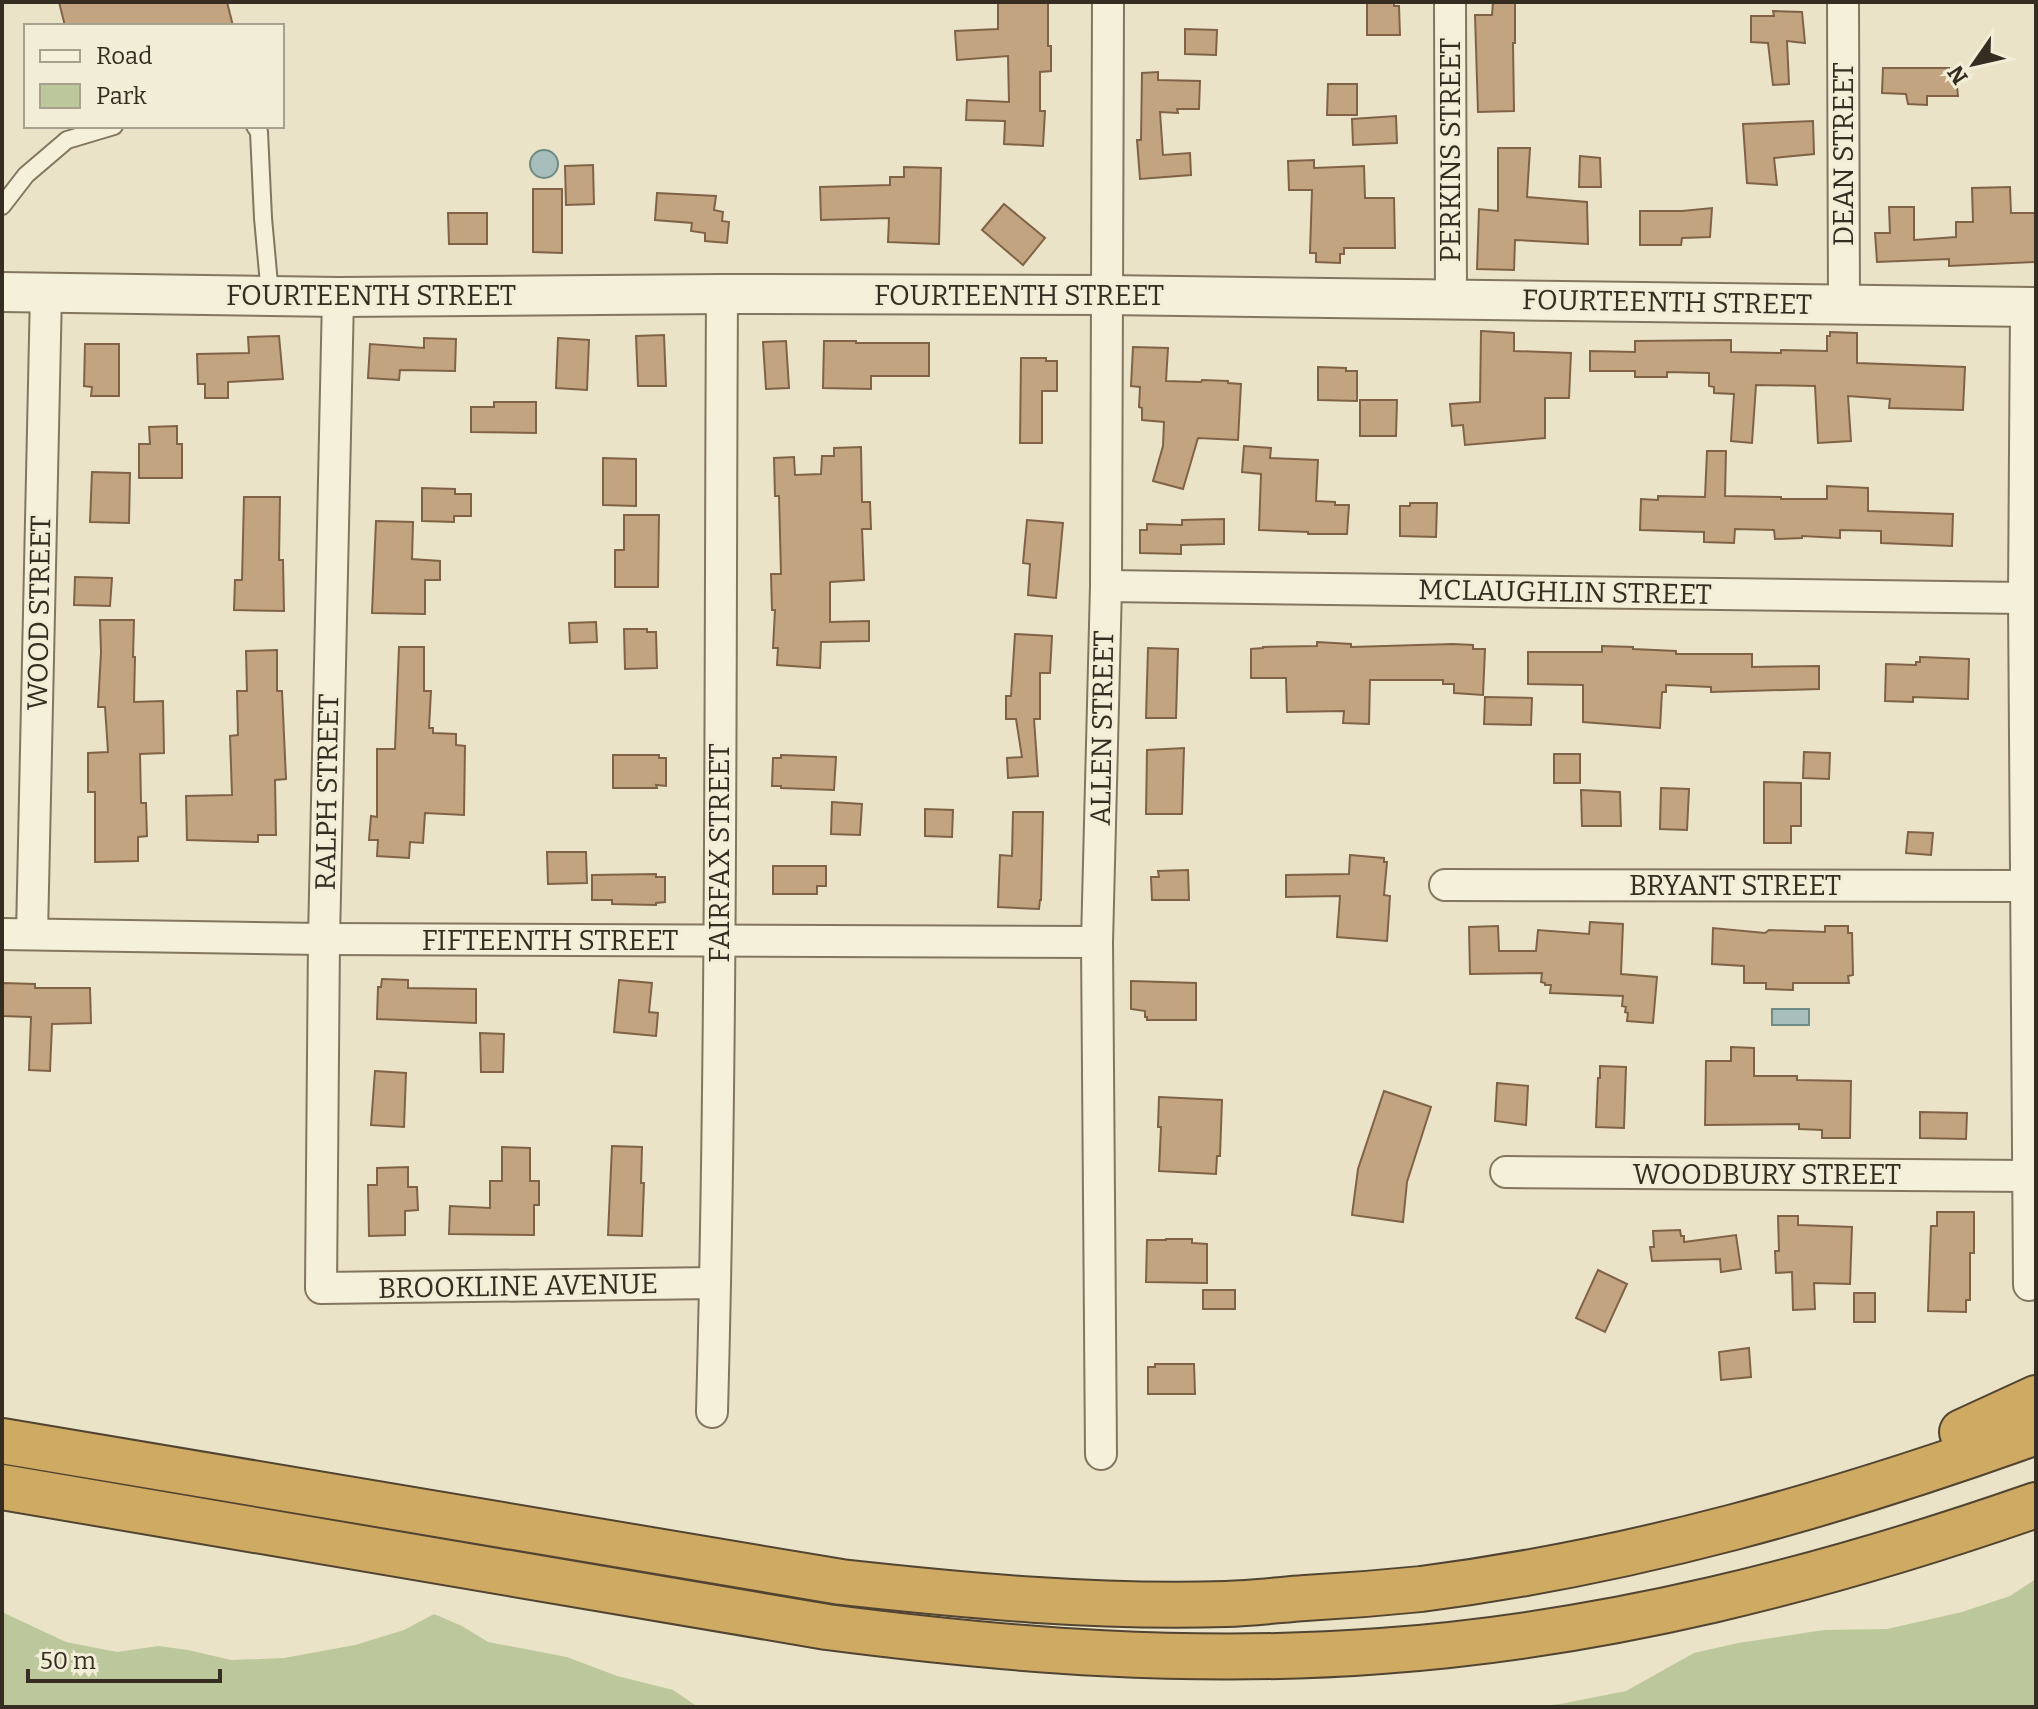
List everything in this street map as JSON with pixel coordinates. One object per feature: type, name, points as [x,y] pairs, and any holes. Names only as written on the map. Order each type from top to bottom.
[{"type":"highway","points":[[1794,1512],[2036,1398]]},
{"type":"highway","points":[[2,1441],[841,1582],[953,1594],[1129,1604],[1226,1604],[1419,1589],[1608,1557],[1794,1512],[2036,1432]]},
{"type":"highway","points":[[2,1487],[827,1627],[1011,1648],[1192,1657],[1397,1650],[1505,1638],[1654,1613],[1833,1569],[2036,1505]]},
{"type":"street","name":"ALLEN STREET","points":[[1101,1454],[1097,942],[1106,586],[1108,2]]},
{"type":"street","name":"PERKINS STREET","points":[[1450,2],[1451,298]]},
{"type":"street","name":"DEAN STREET","points":[[1843,2],[1844,306]]},
{"type":"street","name":"FOURTEENTH STREET","points":[[2,292],[338,297],[1105,295],[2031,307]]},
{"type":"street","name":"WOOD STREET","points":[[17,934],[46,292]]},
{"type":"street","name":"FAIRFAX STREET","points":[[712,1412],[722,294]]},
{"type":"street","name":"RALPH STREET","points":[[321,1288],[324,939],[338,297]]},
{"type":"street","points":[[2029,1285],[2028,1176],[2032,1061],[2026,886],[2024,598],[2031,307]]},
{"type":"street","name":"MCLAUGHLIN STREET","points":[[1106,586],[2024,598]]},
{"type":"street","name":"BRYANT STREET","points":[[1445,885],[2026,886]]},
{"type":"street","name":"FIFTEENTH STREET","points":[[17,934],[324,939],[1097,942]]},
{"type":"street","name":"WOODBURY STREET","points":[[1506,1172],[2028,1176]]},
{"type":"street","name":"BROOKLINE AVENUE","points":[[321,1288],[715,1283]]},
{"type":"lane","points":[[2,206],[26,175],[67,140],[107,128]]},
{"type":"lane","points":[[256,128],[270,295]]},
{"type":"green space","points":[[2036,1579],[2036,1707],[1534,1707],[1626,1691],[1694,1653],[1738,1643],[1824,1630],[1887,1629],[1962,1612],[2010,1596]]},
{"type":"green space","points":[[2,1612],[66,1642],[117,1652],[158,1646],[231,1660],[284,1658],[355,1645],[404,1630],[434,1614],[488,1642],[567,1657],[617,1676],[673,1690],[698,1707],[2,1707]]},
{"type":"water","points":[[544,150],[554,154],[558,164],[554,174],[544,178],[534,174],[530,164],[534,154]]},
{"type":"water","points":[[1772,1009],[1809,1009],[1809,1025],[1772,1025]]},
{"type":"building","points":[[59,2],[227,2],[232,24],[64,24]]},
{"type":"building","points":[[998,2],[1048,2],[1051,71],[1040,72],[1040,111],[1045,111],[1043,146],[1004,144],[1005,121],[966,120],[967,100],[1009,102],[1008,56],[957,60],[955,31],[998,29]]},
{"type":"building","points":[[1367,2],[1394,2],[1394,6],[1399,6],[1400,35],[1367,35]]},
{"type":"building","points":[[1493,2],[1515,2],[1514,111],[1478,112],[1475,15],[1492,15]]},
{"type":"building","points":[[1773,11],[1802,12],[1805,43],[1787,41],[1789,84],[1773,85],[1768,43],[1751,42],[1751,16],[1774,16]]},
{"type":"building","points":[[1185,29],[1217,30],[1216,55],[1185,54]]},
{"type":"building","points":[[1883,68],[1955,68],[1958,96],[1927,96],[1927,105],[1908,104],[1906,94],[1882,93]]},
{"type":"building","points":[[1158,72],[1158,80],[1200,81],[1199,109],[1160,112],[1163,155],[1190,153],[1191,175],[1140,179],[1137,140],[1141,140],[1142,73]]},
{"type":"building","points":[[1328,84],[1357,84],[1357,115],[1327,115]]},
{"type":"building","points":[[1396,116],[1397,143],[1353,145],[1352,119]]},
{"type":"building","points":[[1813,121],[1814,154],[1774,158],[1777,185],[1747,183],[1743,124]]},
{"type":"building","points":[[1498,148],[1530,148],[1527,197],[1587,202],[1588,244],[1515,240],[1514,270],[1477,269],[1479,209],[1498,211]]},
{"type":"building","points":[[1580,156],[1600,158],[1601,187],[1579,187]]},
{"type":"building","points":[[1314,160],[1314,168],[1364,166],[1365,198],[1394,198],[1395,248],[1344,248],[1340,263],[1316,262],[1316,253],[1310,253],[1312,190],[1289,190],[1288,161]]},
{"type":"building","points":[[593,165],[594,204],[566,205],[565,166]]},
{"type":"building","points":[[904,167],[941,168],[939,244],[888,242],[889,218],[821,220],[820,187],[890,185],[890,177],[904,177]]},
{"type":"building","points":[[2010,187],[2011,213],[2036,213],[2036,262],[1949,266],[1949,259],[1877,262],[1875,233],[1890,233],[1889,207],[1914,207],[1914,240],[1956,237],[1956,222],[1973,222],[1972,188]]},
{"type":"building","points":[[533,189],[562,189],[562,253],[533,252]]},
{"type":"building","points":[[657,193],[716,196],[714,210],[723,212],[722,221],[729,222],[727,243],[705,241],[705,233],[691,231],[692,223],[655,220]]},
{"type":"building","points":[[1004,204],[1045,238],[1023,265],[982,230]]},
{"type":"building","points":[[1712,208],[1710,237],[1682,238],[1681,245],[1640,245],[1640,211]]},
{"type":"building","points":[[448,213],[487,213],[487,244],[449,244]]},
{"type":"building","points":[[1481,331],[1514,333],[1514,351],[1571,353],[1569,398],[1545,398],[1545,438],[1465,445],[1463,425],[1452,426],[1450,404],[1480,402]]},
{"type":"building","points":[[1830,332],[1857,333],[1857,363],[1965,367],[1963,410],[1889,408],[1890,399],[1848,396],[1851,441],[1818,443],[1815,386],[1756,385],[1752,443],[1731,441],[1734,394],[1714,393],[1714,387],[1709,386],[1709,373],[1667,372],[1667,377],[1635,377],[1635,371],[1590,371],[1590,351],[1635,352],[1635,341],[1731,340],[1731,352],[1827,351]]},
{"type":"building","points":[[664,335],[666,386],[638,386],[636,336]]},
{"type":"building","points":[[279,336],[283,379],[228,382],[228,398],[205,398],[205,384],[198,384],[197,354],[249,353],[248,337]]},
{"type":"building","points":[[424,338],[456,339],[455,371],[400,370],[399,380],[368,378],[370,344],[424,348]]},
{"type":"building","points":[[558,338],[589,340],[587,390],[556,388]]},
{"type":"building","points":[[786,341],[789,388],[766,389],[763,342]]},
{"type":"building","points":[[824,341],[929,343],[929,376],[871,376],[871,389],[823,388]]},
{"type":"building","points":[[85,344],[119,344],[119,396],[91,396],[92,387],[84,386]]},
{"type":"building","points":[[1133,347],[1168,348],[1166,381],[1228,381],[1241,384],[1238,440],[1198,438],[1183,489],[1153,481],[1163,446],[1164,422],[1142,420],[1140,387],[1131,386]]},
{"type":"building","points":[[1021,358],[1057,361],[1057,391],[1042,391],[1042,443],[1020,443]]},
{"type":"building","points":[[1318,367],[1357,371],[1357,401],[1318,400]]},
{"type":"building","points":[[1360,400],[1397,400],[1396,436],[1360,436]]},
{"type":"building","points":[[494,402],[536,402],[536,433],[471,432],[471,407],[494,407]]},
{"type":"building","points":[[177,426],[177,444],[182,444],[182,478],[139,478],[139,444],[150,444],[149,427]]},
{"type":"building","points":[[1244,446],[1271,448],[1270,458],[1318,460],[1316,501],[1349,505],[1347,534],[1259,530],[1261,474],[1242,472]]},
{"type":"building","points":[[861,447],[862,502],[870,502],[871,529],[862,529],[864,580],[830,582],[830,622],[869,621],[869,641],[821,642],[820,668],[777,665],[778,648],[773,648],[775,610],[772,610],[771,574],[781,574],[779,496],[775,496],[774,458],[794,457],[795,475],[821,474],[822,456],[834,456],[834,448]]},
{"type":"building","points":[[1707,451],[1726,451],[1725,496],[1827,499],[1827,486],[1868,488],[1868,511],[1953,514],[1952,546],[1881,543],[1881,531],[1840,530],[1840,538],[1802,536],[1775,539],[1774,530],[1735,529],[1734,543],[1704,542],[1704,532],[1640,530],[1641,499],[1658,500],[1658,496],[1705,497]]},
{"type":"building","points":[[603,458],[636,459],[636,506],[603,505]]},
{"type":"building","points":[[92,472],[130,473],[129,523],[90,522]]},
{"type":"building","points":[[422,488],[455,489],[455,494],[471,494],[471,516],[454,516],[454,522],[422,521]]},
{"type":"building","points":[[244,497],[280,497],[279,560],[283,560],[284,611],[234,610],[235,580],[242,580]]},
{"type":"building","points":[[1410,503],[1437,503],[1436,537],[1400,536],[1400,506],[1410,506]]},
{"type":"building","points":[[624,515],[659,515],[658,587],[615,587],[615,550],[624,550]]},
{"type":"building","points":[[1224,519],[1224,544],[1181,545],[1181,554],[1140,553],[1140,530],[1147,530],[1147,524],[1182,525],[1182,520]]},
{"type":"building","points":[[1027,520],[1063,523],[1056,598],[1028,595],[1030,564],[1023,563]]},
{"type":"building","points":[[376,521],[413,522],[412,559],[440,561],[440,580],[425,580],[425,614],[372,613]]},
{"type":"building","points":[[75,577],[112,578],[110,606],[74,605]]},
{"type":"building","points":[[100,620],[134,620],[134,702],[163,701],[164,753],[140,754],[141,803],[146,803],[147,836],[138,837],[138,861],[95,862],[95,792],[88,792],[88,753],[108,752],[105,707],[98,707]]},
{"type":"building","points":[[596,622],[597,642],[570,643],[569,623]]},
{"type":"building","points":[[624,629],[656,632],[657,668],[625,669]]},
{"type":"building","points":[[1015,634],[1052,636],[1050,673],[1040,673],[1040,719],[1034,719],[1038,776],[1008,778],[1007,758],[1022,757],[1016,719],[1006,719],[1006,696],[1011,696]]},
{"type":"building","points":[[1317,642],[1351,644],[1351,647],[1473,645],[1473,649],[1485,649],[1483,695],[1454,693],[1454,684],[1443,684],[1443,680],[1370,680],[1369,724],[1343,723],[1344,711],[1287,712],[1286,678],[1251,678],[1251,649],[1317,646]]},
{"type":"building","points":[[1602,646],[1676,651],[1676,654],[1752,654],[1752,667],[1819,666],[1819,689],[1711,692],[1711,687],[1666,685],[1666,692],[1662,692],[1660,728],[1583,722],[1583,685],[1528,684],[1528,652],[1602,652]]},
{"type":"building","points":[[399,647],[424,647],[424,691],[431,691],[429,728],[433,728],[433,733],[456,734],[456,745],[465,746],[464,815],[425,813],[423,843],[410,842],[409,858],[377,856],[378,840],[369,840],[371,816],[377,817],[377,749],[395,749]]},
{"type":"building","points":[[1148,648],[1178,649],[1176,718],[1146,718]]},
{"type":"building","points":[[277,650],[277,691],[282,691],[286,779],[275,780],[276,835],[258,835],[258,842],[187,840],[186,796],[232,795],[230,736],[238,735],[237,691],[247,691],[246,651]]},
{"type":"building","points":[[1920,657],[1969,659],[1968,699],[1913,697],[1913,702],[1885,701],[1886,664],[1916,665]]},
{"type":"building","points":[[1485,697],[1532,698],[1531,725],[1484,724]]},
{"type":"building","points":[[1184,748],[1182,814],[1146,814],[1147,750]]},
{"type":"building","points":[[1804,752],[1830,753],[1829,779],[1803,778]]},
{"type":"building","points":[[1554,754],[1580,754],[1580,783],[1554,783]]},
{"type":"building","points":[[613,755],[659,755],[659,758],[666,758],[666,786],[613,788]]},
{"type":"building","points":[[781,755],[836,757],[834,790],[772,786],[773,758],[781,758]]},
{"type":"building","points":[[1764,782],[1801,783],[1801,826],[1791,826],[1791,843],[1764,843]]},
{"type":"building","points":[[1661,788],[1689,789],[1687,830],[1660,829]]},
{"type":"building","points":[[1581,790],[1620,792],[1621,826],[1582,826]]},
{"type":"building","points":[[832,802],[862,804],[860,835],[831,834]]},
{"type":"building","points":[[925,809],[953,810],[952,837],[925,836]]},
{"type":"building","points":[[1013,812],[1043,812],[1039,909],[998,907],[1000,855],[1012,856]]},
{"type":"building","points":[[1908,832],[1933,833],[1931,855],[1906,853]]},
{"type":"building","points":[[547,852],[586,852],[587,883],[548,884]]},
{"type":"building","points":[[1350,855],[1384,858],[1387,862],[1384,895],[1390,896],[1387,941],[1337,937],[1340,896],[1286,897],[1286,875],[1349,874]]},
{"type":"building","points":[[773,866],[826,866],[826,886],[817,886],[817,894],[773,894]]},
{"type":"building","points":[[1188,870],[1189,900],[1152,900],[1151,877],[1159,877],[1158,871]]},
{"type":"building","points":[[656,874],[656,877],[665,877],[665,902],[656,905],[612,904],[612,900],[592,900],[592,875]]},
{"type":"building","points":[[1590,922],[1623,924],[1621,974],[1657,977],[1653,1023],[1627,1021],[1626,1007],[1622,1006],[1623,996],[1550,993],[1551,985],[1541,982],[1542,973],[1470,974],[1469,927],[1498,926],[1499,951],[1536,951],[1538,930],[1589,934]]},
{"type":"building","points":[[1825,926],[1848,926],[1848,933],[1852,933],[1853,975],[1848,976],[1849,983],[1793,983],[1793,990],[1766,989],[1766,983],[1744,983],[1744,966],[1712,964],[1713,928],[1765,933],[1769,930],[1825,932]]},
{"type":"building","points":[[382,979],[408,980],[408,988],[476,989],[476,1023],[377,1019],[378,987],[381,987]]},
{"type":"building","points":[[619,980],[652,983],[649,1012],[658,1013],[656,1036],[614,1032]]},
{"type":"building","points":[[1131,981],[1196,983],[1196,1020],[1147,1020],[1145,1011],[1131,1009]]},
{"type":"building","points":[[3,983],[35,984],[35,988],[90,988],[91,1023],[52,1024],[50,1071],[29,1070],[31,1017],[2,1016]]},
{"type":"building","points":[[480,1033],[504,1034],[503,1072],[481,1072]]},
{"type":"building","points":[[1731,1047],[1754,1048],[1754,1076],[1851,1081],[1850,1138],[1822,1138],[1822,1130],[1799,1129],[1799,1124],[1705,1125],[1706,1061],[1731,1061]]},
{"type":"building","points":[[1600,1066],[1626,1067],[1624,1128],[1596,1127]]},
{"type":"building","points":[[375,1071],[406,1073],[404,1127],[371,1125]]},
{"type":"building","points":[[1497,1083],[1528,1086],[1526,1125],[1495,1121]]},
{"type":"building","points":[[1384,1091],[1431,1107],[1407,1182],[1403,1222],[1352,1215],[1358,1169]]},
{"type":"building","points":[[1159,1097],[1222,1100],[1220,1156],[1217,1156],[1216,1174],[1159,1171]]},
{"type":"building","points":[[1920,1112],[1967,1113],[1966,1139],[1920,1138]]},
{"type":"building","points":[[612,1146],[642,1147],[642,1236],[608,1235]]},
{"type":"building","points":[[502,1147],[530,1148],[530,1181],[539,1181],[539,1205],[534,1205],[534,1235],[449,1234],[450,1206],[490,1208],[490,1181],[502,1181]]},
{"type":"building","points":[[408,1167],[408,1187],[417,1187],[418,1210],[405,1211],[405,1235],[369,1236],[368,1185],[377,1185],[377,1168]]},
{"type":"building","points":[[1937,1212],[1974,1212],[1974,1253],[1970,1253],[1970,1300],[1966,1300],[1966,1312],[1928,1311],[1931,1226],[1937,1226]]},
{"type":"building","points":[[1778,1216],[1798,1216],[1798,1225],[1852,1227],[1850,1284],[1814,1283],[1815,1309],[1793,1310],[1792,1272],[1776,1273]]},
{"type":"building","points":[[1680,1230],[1684,1242],[1736,1235],[1741,1269],[1721,1272],[1720,1259],[1652,1261],[1650,1247],[1654,1247],[1653,1231]]},
{"type":"building","points":[[1192,1239],[1192,1243],[1207,1244],[1207,1283],[1146,1282],[1147,1240]]},
{"type":"building","points":[[1598,1270],[1627,1284],[1605,1332],[1576,1318]]},
{"type":"building","points":[[1203,1290],[1235,1290],[1235,1309],[1203,1309]]},
{"type":"building","points":[[1854,1293],[1875,1293],[1875,1322],[1854,1322]]},
{"type":"building","points":[[1749,1348],[1751,1377],[1721,1380],[1719,1352]]},
{"type":"building","points":[[1155,1364],[1194,1364],[1195,1394],[1148,1394],[1148,1367],[1155,1367]]}]
